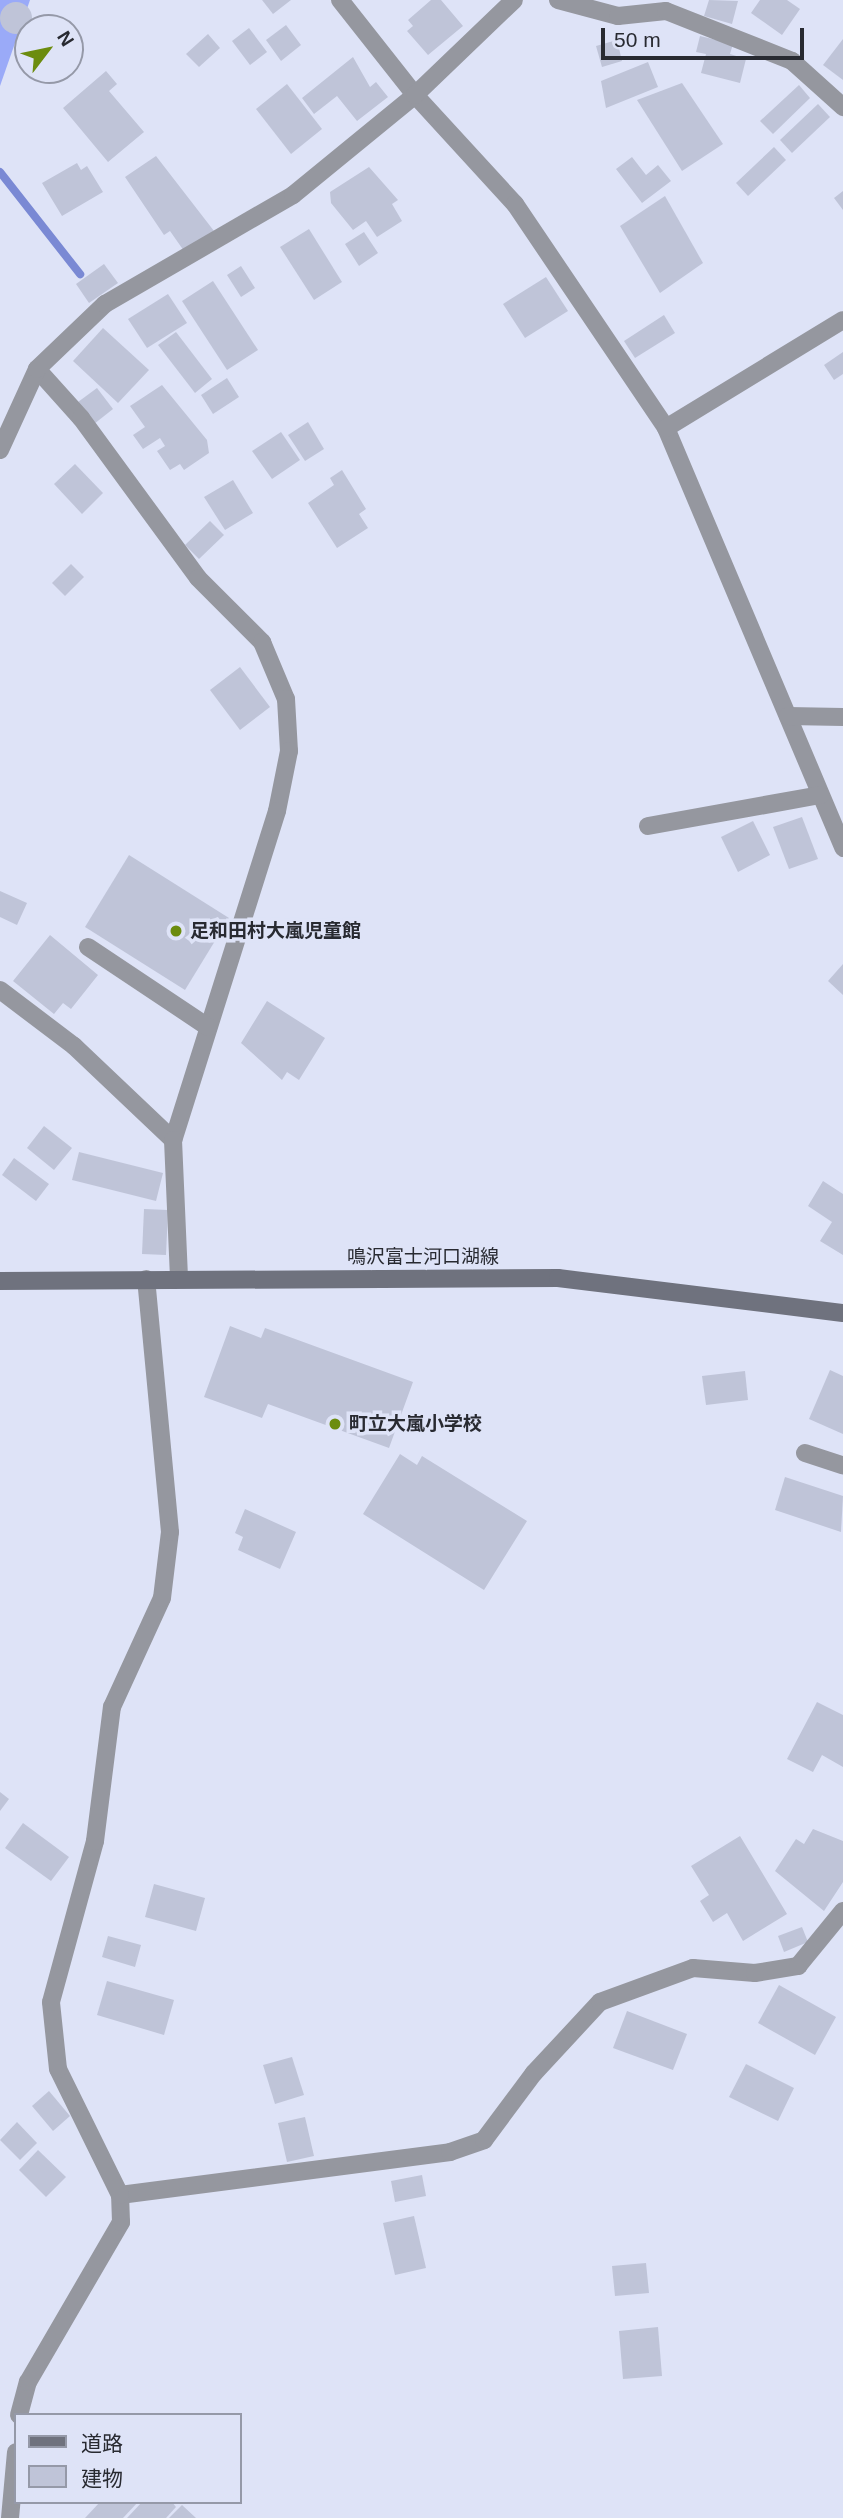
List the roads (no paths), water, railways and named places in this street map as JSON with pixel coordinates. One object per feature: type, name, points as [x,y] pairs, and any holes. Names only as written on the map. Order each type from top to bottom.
[{"type":"main road","name":"鳴沢富士河口湖線","points":[[0,1281],[179,1277],[558,1279],[843,1313]]},
{"type":"street","points":[[340,0],[415,95],[516,204],[666,428],[843,848]]},
{"type":"street","points":[[0,450],[37,369],[105,304],[293,195],[415,95],[514,0]]},
{"type":"street","points":[[558,0],[618,16],[666,10],[792,61],[843,107]]},
{"type":"street","points":[[666,428],[843,320]]},
{"type":"street","points":[[37,369],[81,418],[198,578],[262,642],[286,698],[289,751],[277,811],[173,1140],[179,1277]]},
{"type":"street","points":[[788,716],[843,718]]},
{"type":"street","points":[[648,826],[820,795]]},
{"type":"street","points":[[88,947],[208,1027]]},
{"type":"street","points":[[0,990],[74,1046],[173,1140]]},
{"type":"street","points":[[20,2413],[28,2382],[121,2222],[120,2195],[58,2069],[51,2002],[95,1842],[112,1707],[162,1598],[170,1532],[146,1279]]},
{"type":"street","points":[[805,1453],[843,1465]]},
{"type":"street","points":[[120,2195],[450,2152],[484,2140],[534,2073],[600,2002],[693,1968],[755,1973],[798,1966],[843,1911]]},
{"type":"street","points":[[10,2518],[14,2474]]},
{"type":"waterway","points":[[0,172],[80,274]]},
{"type":"place","name":"足和田村大嵐児童館","points":[[176,931]]},
{"type":"place","name":"町立大嵐小学校","points":[[335,1424]]}]
